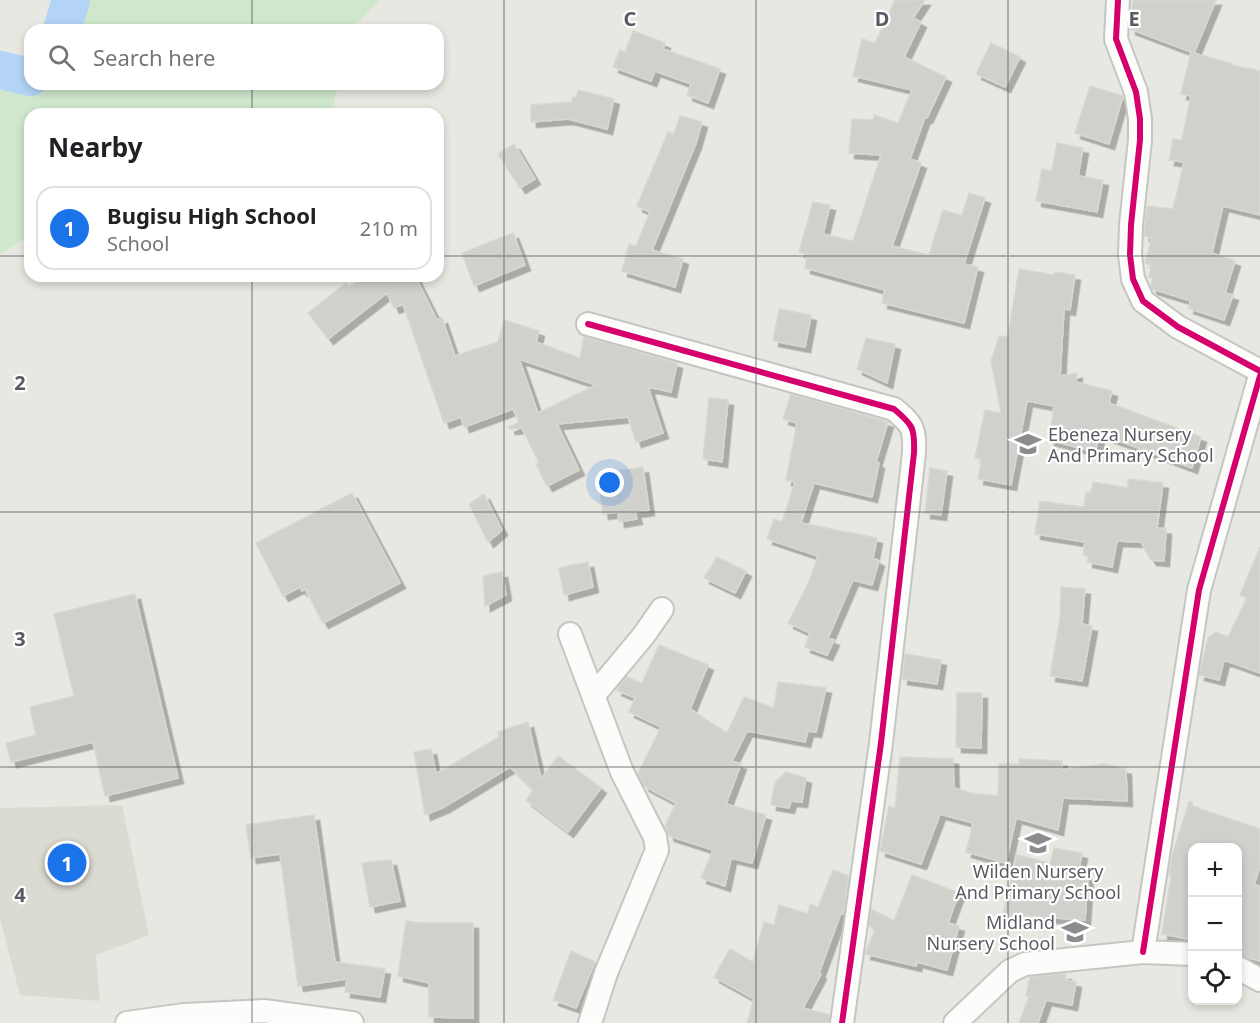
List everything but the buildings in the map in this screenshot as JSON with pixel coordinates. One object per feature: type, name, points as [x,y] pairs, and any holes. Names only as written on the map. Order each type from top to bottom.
[{"type":"street","points":[[1118,0],[1116,39],[1136,92],[1140,119],[1131,225],[1130,255],[1133,279],[1143,301],[1178,327],[1260,371]]},
{"type":"street","points":[[588,324],[894,410],[910,422],[915,437],[913,465],[881,743],[842,1023]]},
{"type":"street","points":[[1143,951],[1199,590],[1260,376]]},
{"type":"street","points":[[594,695],[644,635],[662,609]]},
{"type":"street","points":[[570,634],[622,772],[655,837],[657,850],[606,973],[590,1023]]},
{"type":"street","points":[[955,1023],[1010,971],[1025,964],[1143,951],[1188,954]]},
{"type":"street","points":[[1242,970],[1260,980]]},
{"type":"street","points":[[127,1023],[184,1015],[264,1011],[352,1023]]},
{"type":"shaded area","points":[[122,805],[149,935],[96,955],[100,1001],[20,995],[0,919],[0,808]]},
{"type":"green space","points":[[51,0],[380,0],[356,24],[44,24]]},
{"type":"green space","points":[[0,50],[24,59],[24,90],[337,90],[332,108],[24,108],[24,239],[0,255]]},
{"type":"waterway","points":[[64,24],[71,0]]},
{"type":"waterway","points":[[0,70],[24,76]]},
{"type":"cycle path","points":[[1118,0],[1116,39],[1136,92],[1140,119],[1131,225],[1130,255],[1133,279],[1143,301],[1178,327],[1260,371]]},
{"type":"cycle path","points":[[588,324],[894,409],[912,428],[914,453],[881,743],[842,1023]]},
{"type":"cycle path","points":[[1143,952],[1199,590],[1260,376]]},
{"type":"place","name":"Ebeneza Nursery And Primary School","points":[[1028,444]]},
{"type":"place","name":"Wilden Nursery And Primary School","points":[[1038,843]]},
{"type":"place","name":"Bugisu High School","points":[[67,863]]},
{"type":"place","name":"Midland Nursery School","points":[[1075,932]]}]
